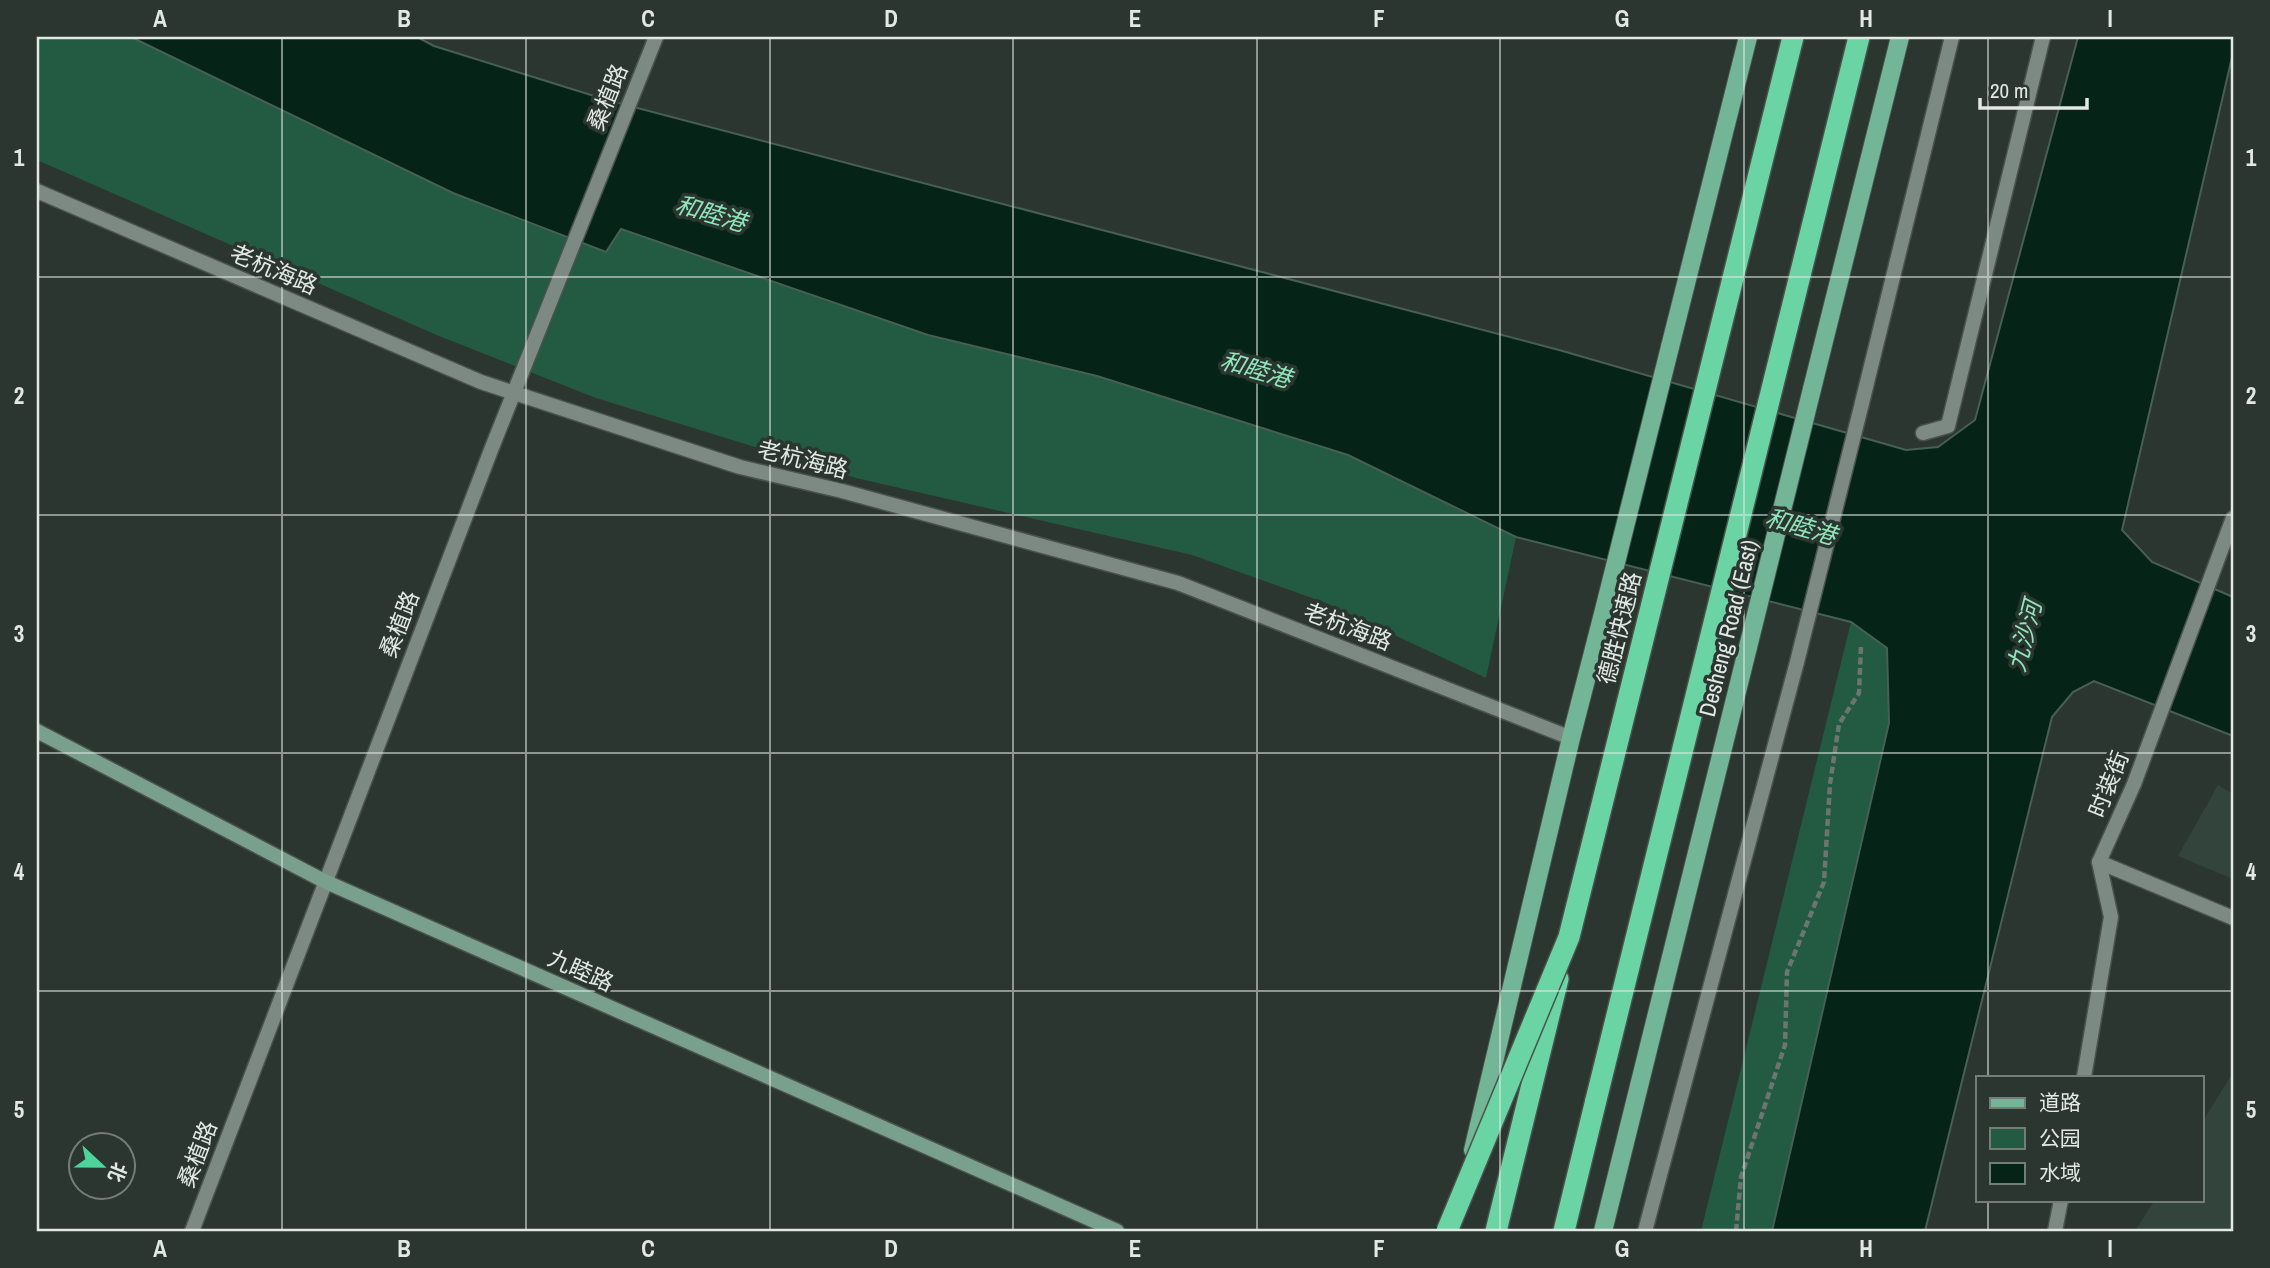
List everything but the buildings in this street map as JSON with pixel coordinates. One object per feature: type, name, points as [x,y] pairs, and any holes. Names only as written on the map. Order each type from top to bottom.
[{"type":"highway","name":"德胜快速路","points":[[1496,1231],[1793,37]]},
{"type":"highway","points":[[1564,1231],[1859,37]]},
{"type":"highway","points":[[1447,1231],[1569,937]]},
{"type":"highway","points":[[1578,1231],[1596,1100]]},
{"type":"main road","points":[[1454,1231],[1571,738],[1748,37]]},
{"type":"main road","name":"Desheng Road (East)","points":[[1603,1231],[1900,37]]},
{"type":"street","name":"桑植路","points":[[192,1231],[324,881],[656,37]]},
{"type":"street","points":[[1645,1231],[1797,662],[1952,37]]},
{"type":"street","points":[[1923,433],[1948,426],[2043,37]]},
{"type":"street","name":"老杭海路","points":[[37,191],[481,382],[740,467],[842,491],[1178,583],[1571,738]]},
{"type":"street","name":"时装街","points":[[2099,862],[2134,784],[2232,522]]},
{"type":"street","name":"九睦路","points":[[38,735],[324,881],[1117,1231]]},
{"type":"street","points":[[2099,862],[2233,918]]},
{"type":"street","points":[[2084,1076],[2111,917],[2099,862]]},
{"type":"street","points":[[2055,1231],[2061,1202]]},
{"type":"path","points":[[1736,1231],[1741,1177],[1785,1045],[1787,972],[1824,882],[1830,784],[1839,724],[1859,693],[1861,646]]},
{"type":"shaded area","points":[[2218,785],[2233,794],[2233,879],[2178,856]]},
{"type":"shaded area","points":[[2233,1072],[2233,1231],[2135,1231],[2154,1202],[2204,1202],[2204,1120]]},
{"type":"green space","points":[[37,37],[131,37],[453,193],[605,252],[620,229],[928,335],[1097,376],[1348,455],[1516,537],[1486,678],[1326,603],[1192,555],[856,478],[596,398],[439,336],[37,160]]},
{"type":"green space","points":[[1851,622],[1887,648],[1889,723],[1772,1231],[1701,1231]]},
{"type":"water","points":[[131,37],[417,37],[434,46],[607,100],[1559,350],[1906,450],[1938,447],[1975,420],[2078,37],[2233,37],[2233,53],[2122,530],[2152,562],[2233,597],[2233,736],[2094,681],[2073,692],[2052,717],[1925,1231],[1772,1231],[1889,723],[1887,648],[1851,622],[1516,537],[1348,455],[1097,376],[928,335],[621,229],[606,252],[453,193]]},
{"type":"water label","name":"和睦港","points":[[711,213]]},
{"type":"water label","name":"和睦港","points":[[1256,369]]},
{"type":"water label","name":"和睦港","points":[[1801,526]]},
{"type":"water label","name":"九沙河","points":[[2024,636]]}]
